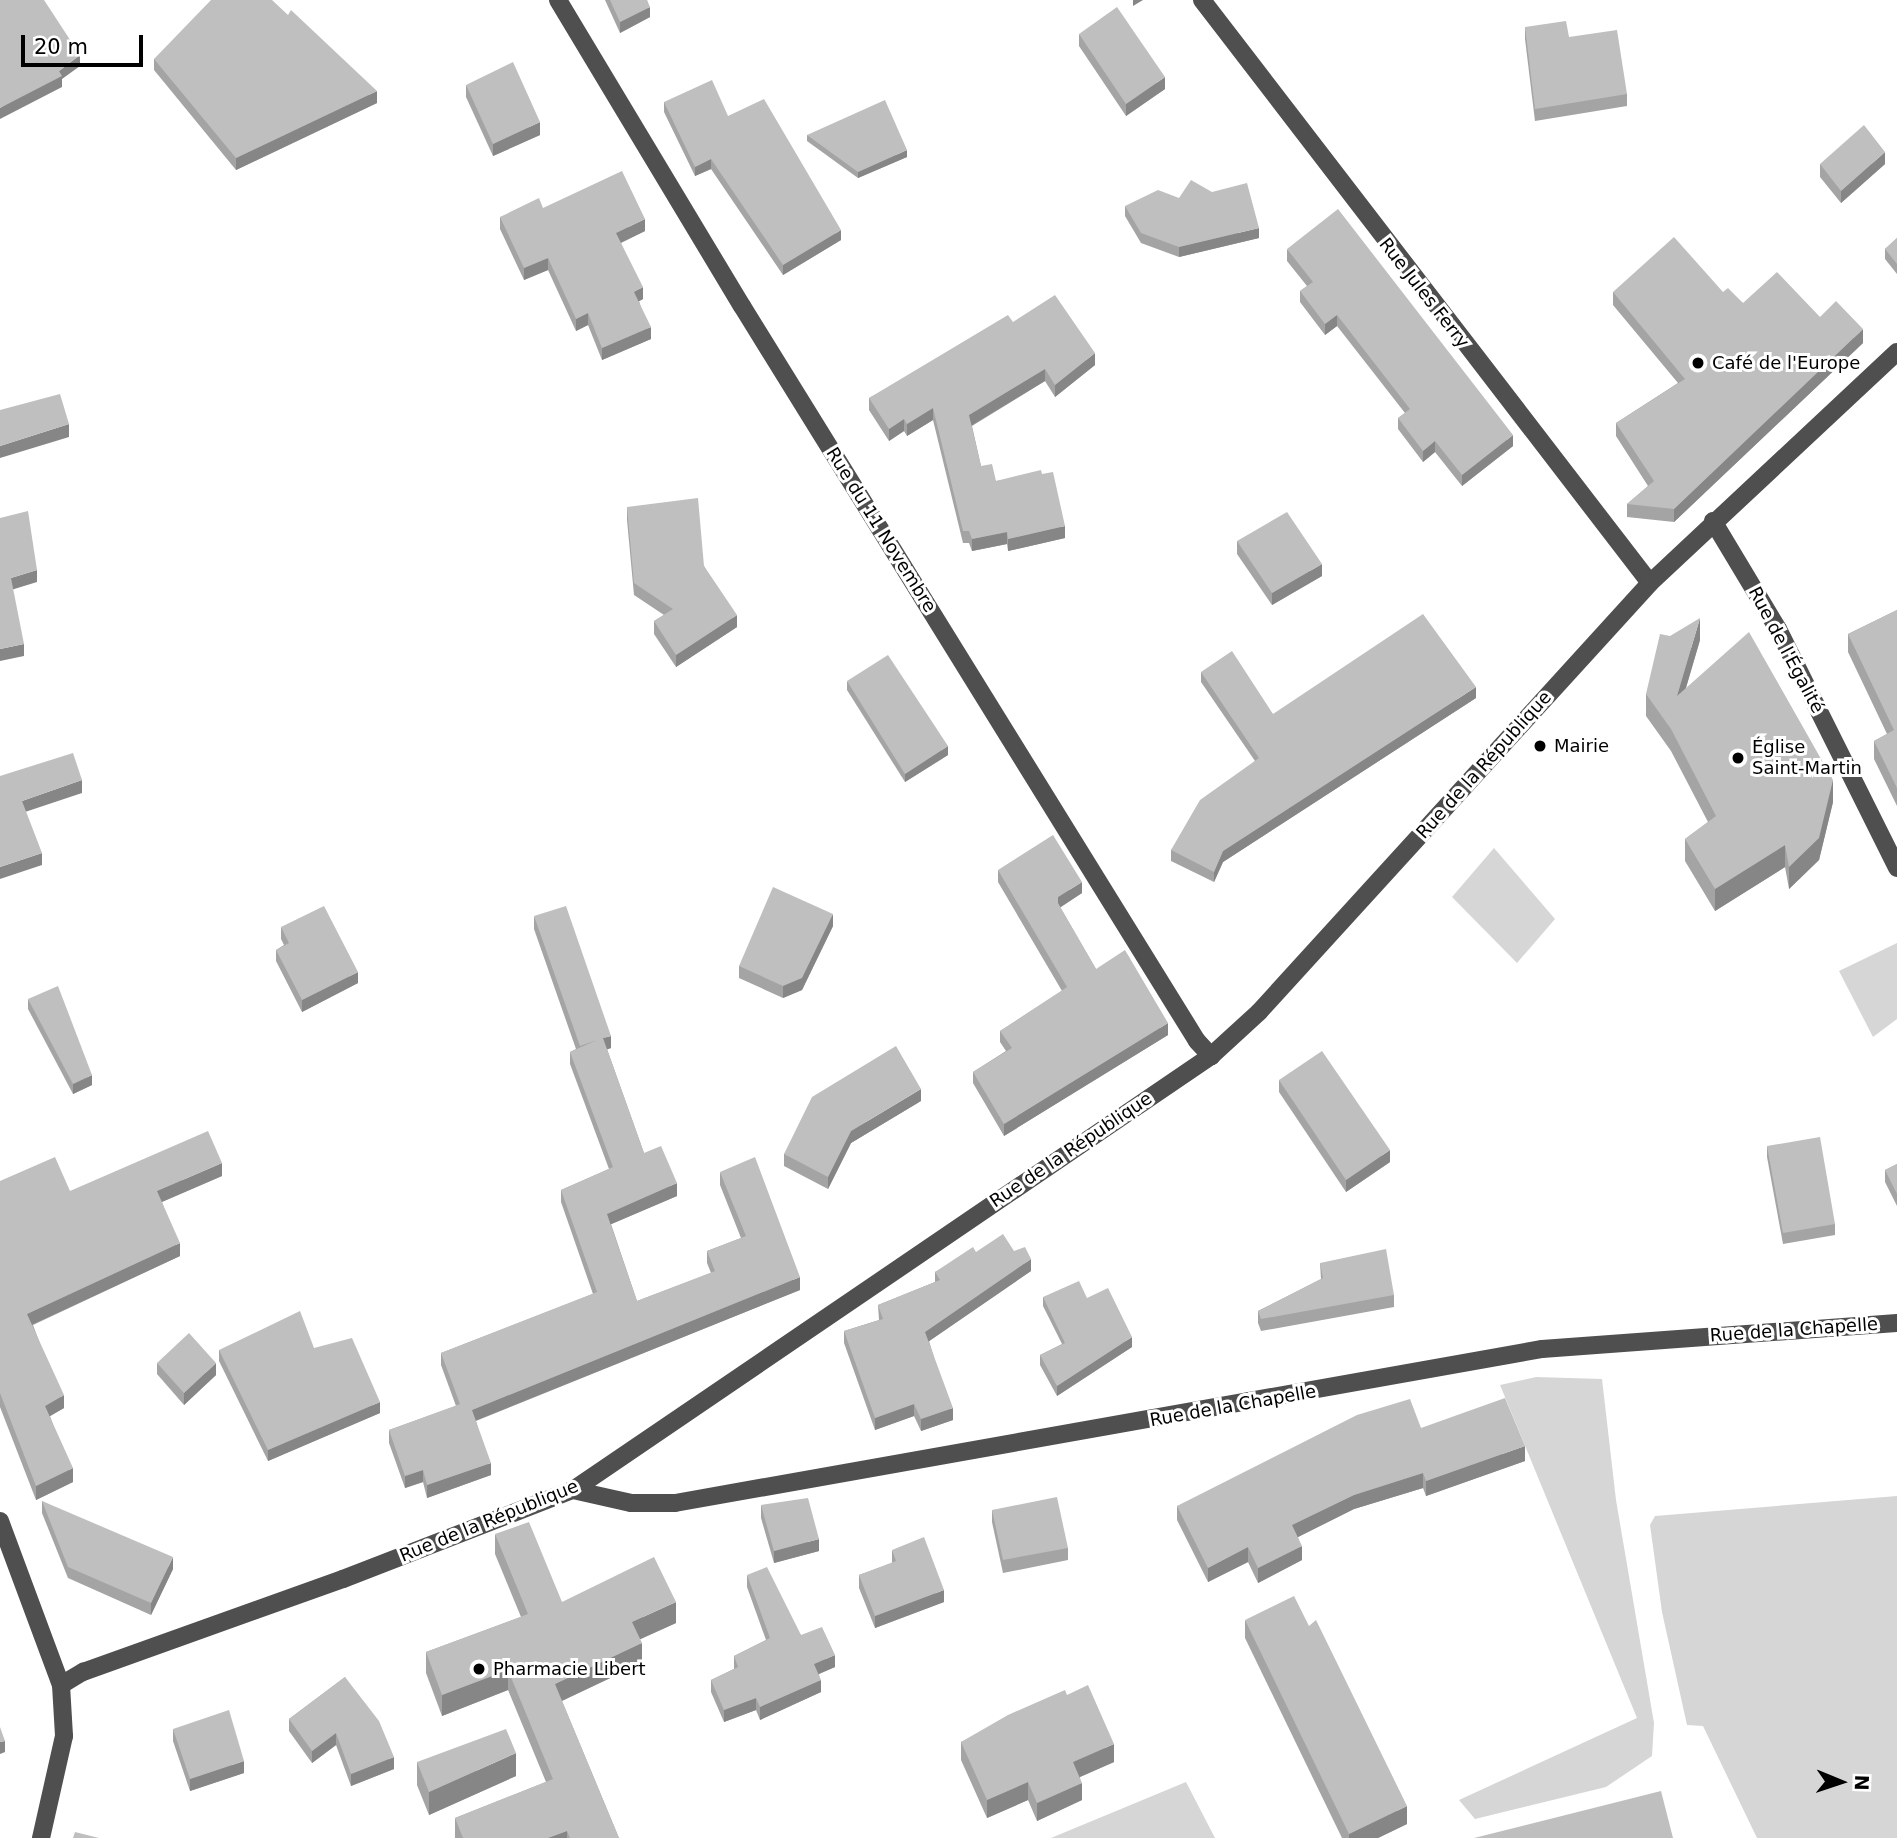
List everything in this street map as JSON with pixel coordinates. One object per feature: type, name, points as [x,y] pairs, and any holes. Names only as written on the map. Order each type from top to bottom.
[{"type":"street","name":"Rue du 11 Novembre","points":[[558,0],[756,330],[1197,1041],[1211,1056]]},
{"type":"street","name":"Rue Jules Ferry","points":[[1202,0],[1650,583]]},
{"type":"street","name":"Rue de la République","points":[[61,1685],[83,1672],[343,1580],[573,1490],[1211,1056],[1259,1012],[1650,583],[1713,521],[1897,352]]},
{"type":"street","name":"Rue de l'Égalité","points":[[1713,521],[1778,629],[1897,868]]},
{"type":"street","name":"Rue de la Chapelle","points":[[573,1490],[631,1503],[675,1503],[1542,1349],[1897,1323]]},
{"type":"street","points":[[0,1521],[61,1685],[64,1736],[41,1838]]},
{"type":"shaded area","points":[[1494,848],[1555,919],[1517,963],[1452,897]]},
{"type":"shaded area","points":[[1897,943],[1897,1019],[1873,1037],[1839,971]]},
{"type":"shaded area","points":[[1536,1377],[1602,1379],[1616,1500],[1654,1723],[1652,1756],[1606,1787],[1475,1819],[1459,1800],[1637,1718],[1500,1385]]},
{"type":"shaded area","points":[[1897,1496],[1897,1838],[1757,1838],[1703,1726],[1687,1725],[1662,1612],[1650,1525],[1655,1516]]},
{"type":"shaded area","points":[[1186,1782],[1215,1838],[1051,1838]]},
{"type":"building","points":[[0,0],[44,0],[80,55],[59,71],[62,76],[0,108]]},
{"type":"building","points":[[211,0],[272,0],[288,15],[291,10],[377,91],[236,158],[154,59]]},
{"type":"building","points":[[610,0],[647,0],[650,7],[620,22]]},
{"type":"building","points":[[1117,7],[1165,77],[1126,104],[1079,34]]},
{"type":"building","points":[[1566,21],[1569,37],[1617,30],[1627,94],[1535,109],[1525,27]]},
{"type":"building","points":[[513,62],[540,122],[493,144],[466,85]]},
{"type":"building","points":[[712,80],[728,116],[764,99],[841,230],[783,265],[711,159],[695,167],[664,102]]},
{"type":"building","points":[[885,100],[907,150],[858,172],[807,135]]},
{"type":"building","points":[[1864,125],[1885,152],[1841,191],[1820,164]]},
{"type":"building","points":[[622,171],[645,219],[616,233],[643,287],[634,292],[651,327],[602,348],[588,313],[576,319],[548,258],[524,268],[500,217],[539,198],[543,208]]},
{"type":"building","points":[[1191,180],[1212,192],[1247,183],[1259,228],[1179,247],[1141,233],[1125,206],[1158,190],[1179,198]]},
{"type":"building","points":[[1338,209],[1513,435],[1462,475],[1435,441],[1423,451],[1398,418],[1410,409],[1337,315],[1325,324],[1300,291],[1313,282],[1287,249]]},
{"type":"building","points":[[1674,237],[1723,292],[1728,288],[1743,303],[1777,272],[1820,317],[1836,301],[1863,329],[1674,509],[1627,504],[1654,481],[1616,423],[1685,379],[1613,292]]},
{"type":"building","points":[[1897,238],[1897,264],[1885,249]]},
{"type":"building","points":[[1055,295],[1095,353],[1055,385],[1045,369],[969,415],[981,466],[992,464],[996,481],[1041,470],[1042,474],[1053,472],[1065,526],[1008,539],[1007,532],[972,539],[969,531],[963,531],[933,408],[907,424],[904,419],[889,429],[869,398],[1008,315],[1013,322]]},
{"type":"building","points":[[60,394],[69,424],[0,446],[0,410]]},
{"type":"building","points":[[698,498],[704,566],[737,615],[676,655],[654,621],[673,609],[634,583],[627,507]]},
{"type":"building","points":[[28,511],[37,570],[11,578],[24,644],[0,649],[0,518]]},
{"type":"building","points":[[1287,512],[1322,564],[1272,593],[1237,541]]},
{"type":"building","points":[[1897,610],[1897,788],[1874,741],[1894,730],[1848,634]]},
{"type":"building","points":[[1423,614],[1476,687],[1223,851],[1214,872],[1171,850],[1200,800],[1259,758],[1201,672],[1232,651],[1273,714]]},
{"type":"building","name":"Église Saint-Martin","points":[[1700,618],[1677,696],[1749,632],[1833,780],[1819,838],[1789,867],[1785,845],[1715,889],[1685,839],[1716,816],[1671,729],[1646,694],[1660,634],[1670,636]]},
{"type":"building","points":[[888,655],[948,746],[905,774],[847,681]]},
{"type":"building","points":[[73,753],[82,780],[22,801],[42,853],[0,867],[0,776]]},
{"type":"building","points":[[1053,835],[1082,882],[1058,897],[1058,903],[1096,969],[1125,950],[1168,1023],[1004,1124],[973,1072],[1012,1048],[1000,1031],[1067,987],[998,870]]},
{"type":"building","points":[[773,887],[833,914],[802,978],[783,986],[739,966]]},
{"type":"building","points":[[324,906],[358,972],[302,1000],[276,950],[289,943],[281,927]]},
{"type":"building","points":[[566,906],[611,1036],[603,1038],[644,1153],[661,1146],[677,1183],[607,1214],[637,1301],[715,1271],[707,1251],[746,1236],[720,1172],[755,1157],[800,1277],[472,1410],[491,1463],[427,1485],[423,1470],[405,1476],[389,1430],[460,1404],[441,1353],[597,1292],[561,1190],[613,1167],[570,1052],[597,1040],[580,1046],[534,916]]},
{"type":"building","points":[[58,986],[92,1075],[73,1084],[28,999]]},
{"type":"building","points":[[896,1046],[921,1089],[851,1131],[828,1177],[784,1154],[812,1097]]},
{"type":"building","points":[[1322,1051],[1390,1150],[1346,1180],[1279,1080]]},
{"type":"building","points":[[208,1131],[222,1163],[157,1191],[180,1243],[27,1314],[64,1395],[45,1406],[73,1468],[36,1486],[0,1393],[0,1181],[55,1157],[70,1191]]},
{"type":"building","points":[[1820,1137],[1835,1224],[1783,1233],[1767,1146]]},
{"type":"building","points":[[1897,1164],[1897,1194],[1885,1170]]},
{"type":"building","points":[[1003,1234],[1014,1251],[1025,1247],[1031,1259],[925,1332],[953,1408],[921,1419],[914,1404],[875,1418],[844,1331],[883,1319],[878,1305],[940,1280],[935,1272],[973,1247],[976,1252]]},
{"type":"building","points":[[1386,1249],[1394,1295],[1261,1319],[1258,1311],[1323,1278],[1320,1263]]},
{"type":"building","points":[[1079,1281],[1087,1298],[1108,1288],[1132,1337],[1057,1386],[1040,1355],[1065,1343],[1043,1297]]},
{"type":"building","points":[[300,1311],[314,1348],[352,1338],[380,1402],[268,1450],[219,1350]]},
{"type":"building","points":[[189,1333],[216,1363],[184,1393],[157,1363]]},
{"type":"building","points":[[1505,1398],[1525,1446],[1426,1481],[1423,1473],[1354,1495],[1292,1525],[1302,1546],[1258,1568],[1248,1547],[1208,1568],[1177,1506],[1357,1415],[1410,1399],[1421,1428]]},
{"type":"building","points":[[1057,1497],[1068,1548],[1003,1560],[992,1510]]},
{"type":"building","points":[[808,1498],[819,1539],[774,1551],[761,1505]]},
{"type":"building","points":[[42,1501],[173,1557],[151,1603],[68,1567]]},
{"type":"building","points":[[529,1522],[562,1602],[654,1557],[676,1602],[632,1622],[642,1643],[555,1684],[619,1838],[570,1838],[567,1831],[548,1838],[463,1838],[455,1818],[553,1779],[508,1670],[442,1695],[426,1652],[528,1614],[495,1534]]},
{"type":"building","points":[[924,1537],[944,1590],[875,1616],[859,1575],[896,1561],[892,1550]]},
{"type":"building","points":[[767,1567],[801,1635],[822,1627],[835,1655],[814,1664],[821,1680],[760,1707],[756,1698],[724,1710],[711,1680],[738,1667],[734,1656],[770,1638],[747,1575]]},
{"type":"building","points":[[1294,1596],[1309,1626],[1316,1620],[1407,1806],[1349,1834],[1245,1620]]},
{"type":"building","points":[[345,1677],[379,1721],[394,1757],[351,1774],[336,1733],[312,1751],[289,1719]]},
{"type":"building","points":[[1088,1685],[1114,1744],[1073,1762],[1082,1783],[1037,1803],[1028,1782],[987,1800],[961,1742],[1008,1715],[1065,1690],[1067,1695]]},
{"type":"building","points":[[229,1710],[244,1761],[190,1779],[173,1729]]},
{"type":"building","points":[[0,1727],[5,1741],[0,1742]]},
{"type":"building","points":[[506,1729],[516,1753],[429,1792],[417,1762]]},
{"type":"building","points":[[1661,1791],[1673,1838],[1474,1838]]},
{"type":"building","points":[[75,1832],[99,1838],[73,1838]]},
{"type":"place","name":"Café de l'Europe","points":[[1698,363]]},
{"type":"place","name":"Mairie","points":[[1540,746]]},
{"type":"place","name":"Église Saint-Martin","points":[[1738,758]]},
{"type":"place","name":"Pharmacie Libert","points":[[479,1669]]}]
